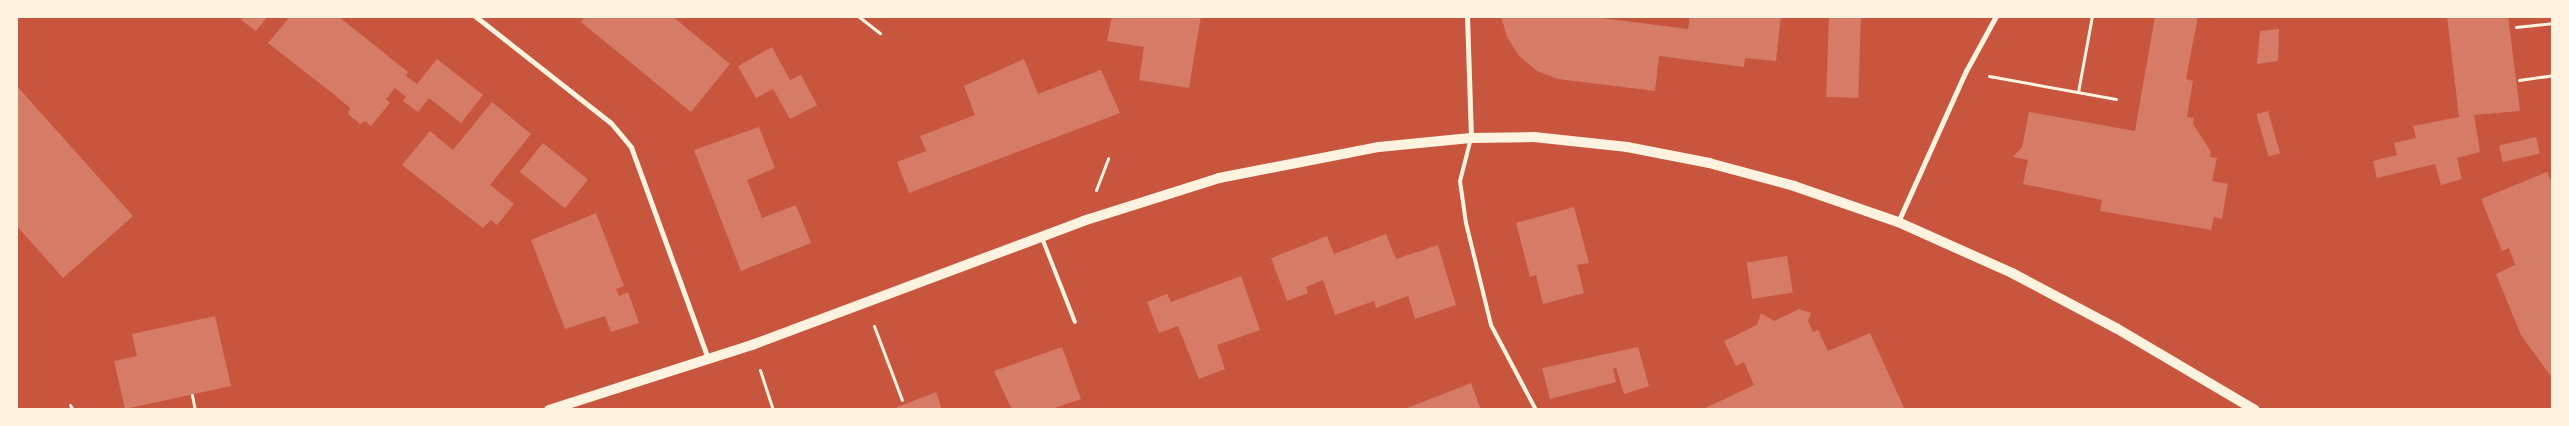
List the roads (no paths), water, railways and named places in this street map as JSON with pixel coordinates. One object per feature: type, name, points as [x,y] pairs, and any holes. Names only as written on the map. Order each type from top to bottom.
[{"type":"main road","points":[[549,410],[752,345],[1041,237],[1219,178],[1379,147],[1471,138],[1534,138],[1646,150],[1709,163],[1794,186],[1898,222],[2012,273],[2116,328],[2255,410]]},
{"type":"street","points":[[475,16],[611,123],[631,147],[708,360]]},
{"type":"street","points":[[1467,16],[1471,138]]},
{"type":"street","points":[[1898,222],[1966,71],[1996,16]]},
{"type":"lane","points":[[1471,138],[1460,181],[1466,223],[1491,325],[1536,410]]},
{"type":"lane","points":[[1041,237],[1075,322]]}]
